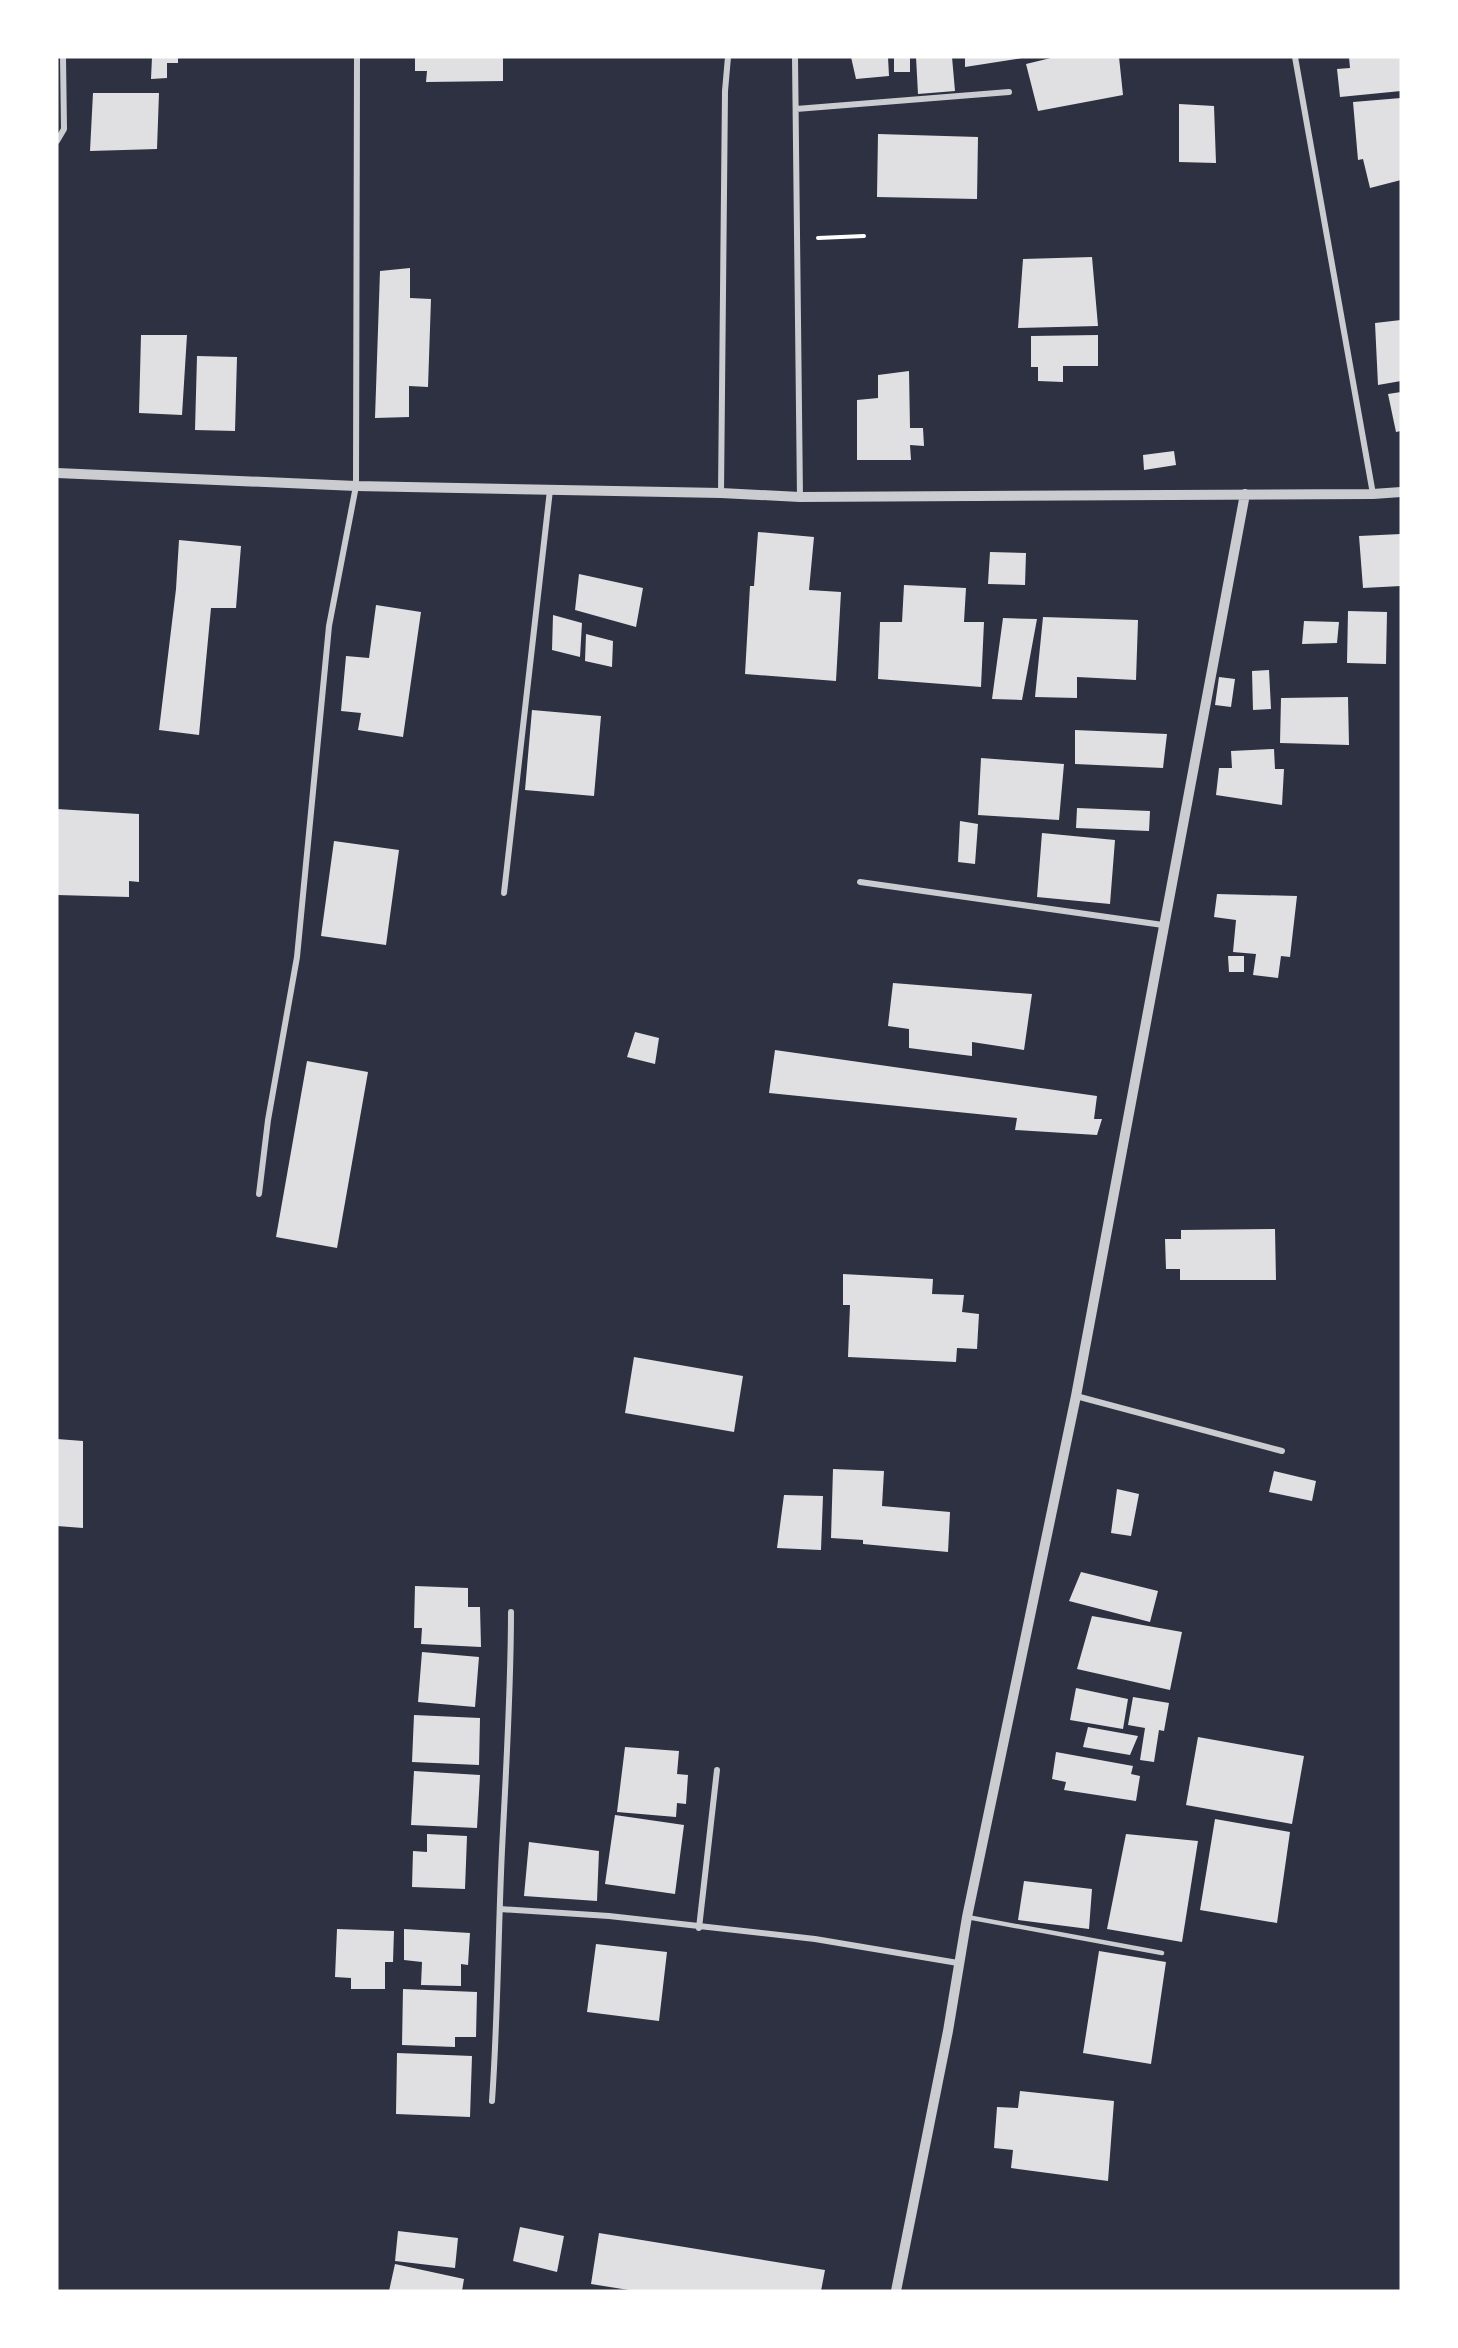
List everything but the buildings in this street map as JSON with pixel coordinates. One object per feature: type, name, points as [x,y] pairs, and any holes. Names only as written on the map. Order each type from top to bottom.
[{"type":"street","points":[[57,141],[64,129],[63,57]]},
{"type":"street","points":[[259,1194],[268,1120],[297,957],[329,626],[356,486],[357,57]]},
{"type":"street","points":[[721,493],[728,57]]},
{"type":"street","points":[[795,57],[800,497]]},
{"type":"street","points":[[1295,57],[1373,494]]},
{"type":"street","points":[[796,109],[1009,92]]},
{"type":"street","points":[[57,473],[356,486],[721,493],[800,497],[1401,492]]},
{"type":"street","points":[[504,893],[550,490]]},
{"type":"street","points":[[896,2291],[948,2031],[967,1917],[1076,1396],[1245,494]]},
{"type":"street","points":[[860,882],[1163,924]]},
{"type":"street","points":[[1076,1396],[1282,1451]]},
{"type":"street","points":[[492,2101],[498,2022],[511,1612]]},
{"type":"street","points":[[699,1928],[717,1770]]},
{"type":"street","points":[[500,1908],[683,1924],[699,1928],[815,1939],[958,1963]]},
{"type":"lane","points":[[967,1917],[1162,1953]]},
{"type":"path","points":[[797,238],[864,236]]}]
